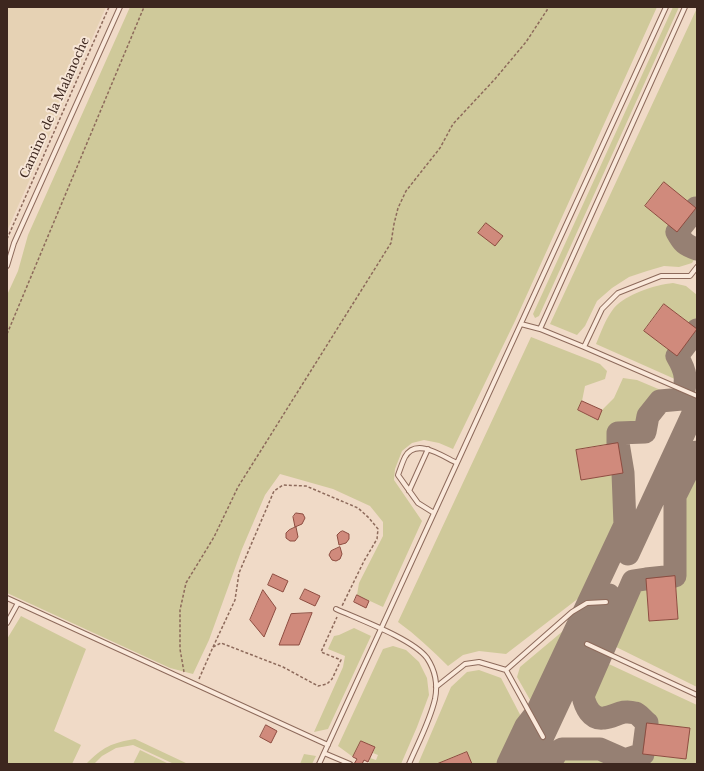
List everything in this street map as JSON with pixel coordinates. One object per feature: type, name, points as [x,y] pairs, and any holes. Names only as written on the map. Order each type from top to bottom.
[{"type":"lane","points":[[7,266],[14,243],[120,7]]},
{"type":"lane","points":[[319,764],[666,7]]},
{"type":"lane","points":[[540,329],[685,7]]},
{"type":"lane","points":[[584,347],[602,309],[618,293],[661,276],[690,276],[697,267]]},
{"type":"lane","points":[[521,324],[540,329],[697,396]]},
{"type":"lane","points":[[434,513],[418,503],[398,475],[405,457],[413,449],[424,447],[457,462]]},
{"type":"lane","points":[[409,491],[428,449]]},
{"type":"lane","points":[[7,598],[328,745]]},
{"type":"lane","points":[[506,670],[572,612],[587,603],[606,602]]},
{"type":"lane","points":[[7,623],[18,603]]},
{"type":"lane","points":[[338,610],[381,629],[414,646],[427,658],[436,678],[435,698],[428,721],[409,764]]},
{"type":"lane","points":[[587,644],[697,695]]},
{"type":"lane","points":[[436,687],[465,664],[479,662],[506,670],[543,737]]},
{"type":"lane","points":[[324,753],[350,764]]},
{"type":"path","name":"Camino de la Malanoche","points":[[7,239],[109,7]]},
{"type":"path","points":[[7,334],[144,7]]},
{"type":"path","points":[[185,680],[180,649],[180,610],[186,583],[214,537],[238,487],[392,243],[394,224],[398,208],[406,191],[440,148],[453,124],[495,79],[526,42],[549,7]]},
{"type":"path","points":[[196,685],[213,647],[235,600],[239,573],[274,492],[283,485],[306,486],[358,508],[378,529],[377,539],[338,610],[321,652],[341,660],[332,679],[327,684],[318,686],[284,667],[221,643],[213,647]]},
{"type":"shaded area","points":[[7,7],[106,7],[7,231]]},
{"type":"shaded area","points":[[130,7],[657,7],[515,321],[453,449],[439,443],[424,440],[412,443],[402,451],[395,469],[394,480],[422,521],[383,607],[357,595],[359,583],[383,536],[383,522],[370,506],[333,489],[280,474],[265,495],[242,549],[209,640],[193,674],[170,668],[7,593],[7,295],[18,271],[28,235]]},
{"type":"shaded area","points":[[673,7],[679,7],[539,316],[535,318],[533,314]]},
{"type":"shaded area","points":[[697,8],[697,208],[664,183],[645,206],[677,232],[686,246],[697,249],[697,255],[692,263],[679,267],[664,266],[647,271],[629,277],[612,288],[597,301],[585,326],[577,335],[550,324]]},
{"type":"shaded area","points":[[673,283],[686,286],[697,295],[697,329],[664,304],[644,330],[677,356],[684,368],[686,384],[596,344],[609,316],[619,303],[641,291]]},
{"type":"shaded area","points":[[531,337],[600,364],[607,371],[605,379],[585,386],[582,401],[578,410],[597,420],[602,410],[614,398],[623,378],[637,380],[682,399],[660,401],[648,416],[645,432],[618,433],[618,443],[576,450],[581,480],[623,473],[625,525],[597,584],[506,654],[479,651],[463,655],[448,666],[424,643],[398,622]]},
{"type":"shaded area","points":[[697,452],[697,687],[606,642],[633,581],[646,579],[649,621],[678,619],[675,576],[675,496]]},
{"type":"shaded area","points":[[582,615],[537,712],[517,677],[520,667]]},
{"type":"shaded area","points":[[21,616],[86,649],[54,731],[81,745],[72,764],[7,764],[7,639]]},
{"type":"shaded area","points":[[354,628],[371,636],[328,729],[314,732],[343,667],[345,656],[328,649],[334,636]]},
{"type":"shaded area","points":[[393,646],[406,650],[419,662],[427,678],[429,695],[401,764],[369,764],[370,758],[376,760],[378,755],[373,753],[375,747],[361,741],[353,757],[338,746],[383,649]]},
{"type":"shaded area","points":[[598,659],[697,705],[697,764],[549,764],[557,752],[562,749],[600,749],[625,760],[643,754],[686,759],[689,728],[647,723],[636,713],[619,712],[604,718],[590,714],[584,705],[583,696]]},
{"type":"shaded area","points":[[479,670],[501,678],[526,726],[508,764],[472,764],[467,752],[438,764],[418,764],[451,687],[467,672]]},
{"type":"shaded area","points":[[135,739],[188,764],[174,764],[133,745],[116,748],[102,756],[94,764],[86,764],[97,753],[113,744]]},
{"type":"shaded area","points":[[140,750],[169,764],[133,764]]},
{"type":"shaded area","points":[[304,754],[316,756],[312,764],[300,764]]},
{"type":"building","points":[[664,182],[696,208],[677,232],[645,206]]},
{"type":"building","points":[[486,223],[503,236],[495,246],[478,233]]},
{"type":"building","points":[[664,304],[697,329],[677,356],[644,331]]},
{"type":"building","points":[[582,401],[602,410],[598,420],[578,410]]},
{"type":"building","points":[[618,443],[623,473],[581,480],[576,450]]},
{"type":"building","points":[[296,513],[303,514],[305,518],[302,524],[295,527],[293,517]]},
{"type":"building","points":[[296,527],[298,537],[295,541],[290,541],[286,538],[286,533]]},
{"type":"building","points":[[343,531],[349,534],[349,539],[346,543],[339,545],[337,535]]},
{"type":"building","points":[[340,547],[342,554],[340,559],[336,561],[332,560],[329,555],[331,551]]},
{"type":"building","points":[[273,574],[288,581],[283,592],[268,585]]},
{"type":"building","points":[[675,576],[678,619],[649,621],[646,579]]},
{"type":"building","points":[[305,589],[320,596],[315,606],[300,599]]},
{"type":"building","points":[[263,590],[276,608],[264,637],[250,620]]},
{"type":"building","points":[[357,595],[369,601],[366,608],[354,602]]},
{"type":"building","points":[[312,613],[299,645],[279,645],[291,614]]},
{"type":"building","points":[[647,723],[690,728],[686,759],[643,754]]},
{"type":"building","points":[[266,725],[277,731],[271,743],[260,737]]},
{"type":"building","points":[[361,741],[375,747],[368,762],[364,760],[362,764],[354,764],[357,759],[353,757]]},
{"type":"building","points":[[467,752],[472,764],[437,764]]},
{"type":"taxiway","points":[[697,208],[677,232],[685,243],[697,249]]},
{"type":"taxiway","points":[[508,764],[526,726],[537,712],[625,525],[623,473],[618,443],[618,433],[645,432],[648,416],[660,401],[682,399],[685,387],[685,377],[683,367],[677,356],[697,330]]},
{"type":"taxiway","points":[[628,554],[697,405]]},
{"type":"taxiway","points":[[549,764],[557,752],[562,749],[600,749],[625,760],[643,754],[647,723],[635,713],[630,712],[604,718],[596,717],[589,712],[583,696],[633,581],[675,576],[675,496],[697,452]]},
{"type":"taxiway","points":[[530,764],[609,595]]}]
